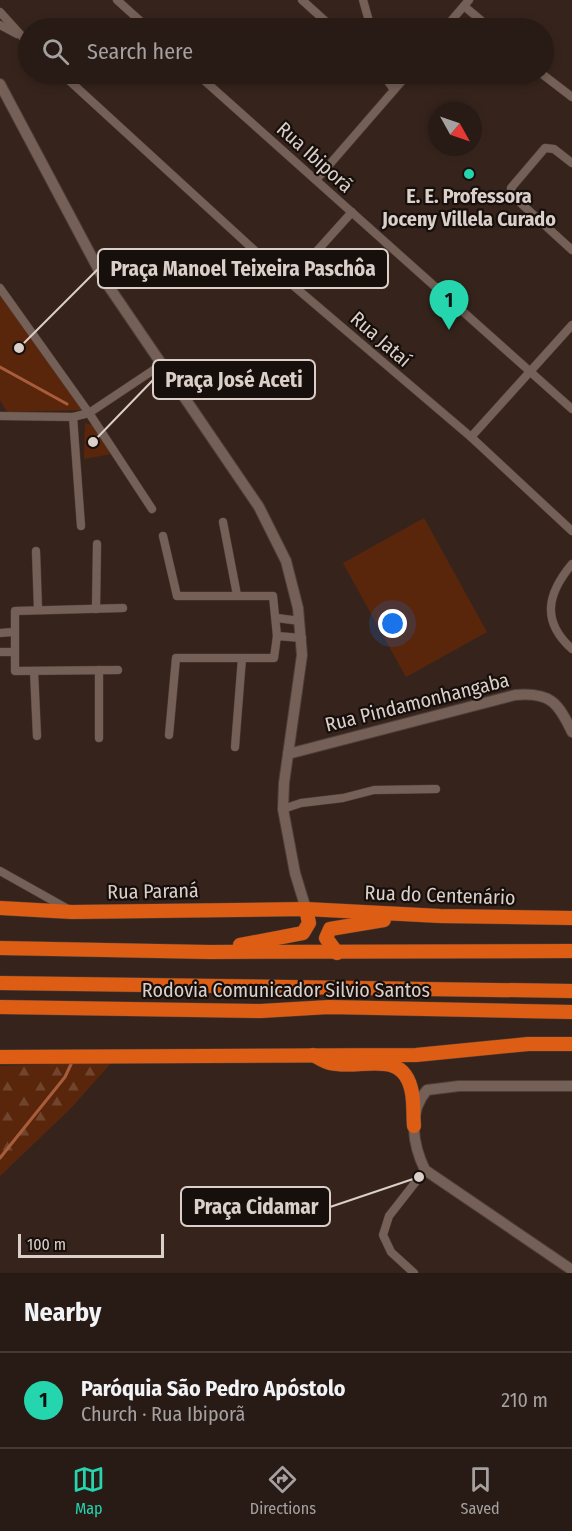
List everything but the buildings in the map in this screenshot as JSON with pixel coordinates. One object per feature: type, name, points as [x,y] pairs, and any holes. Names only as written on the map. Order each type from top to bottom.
[{"type":"highway","name":"Rua Paraná","points":[[0,908],[72,912],[306,909]]},
{"type":"highway","name":"Rua do Centenário","points":[[306,909],[440,916],[572,918]]},
{"type":"highway","points":[[187,950],[290,938],[307,928],[306,909]]},
{"type":"highway","points":[[338,953],[326,938],[330,929],[361,922],[440,916]]},
{"type":"highway","points":[[0,948],[338,953],[572,951]]},
{"type":"highway","name":"Rodovia Comunicador Silvio Santos","points":[[0,983],[572,991]]},
{"type":"highway","name":"Rodovia Comunicador Silvio Santos","points":[[0,1007],[261,1011],[329,1007],[572,1012]]},
{"type":"highway","points":[[0,1057],[416,1055],[528,1044],[572,1044]]},
{"type":"highway","points":[[311,1054],[330,1064],[387,1063],[398,1067],[406,1076],[412,1092],[414,1126]]},
{"type":"main road","points":[[0,84],[104,278],[259,507],[276,538],[291,577],[302,638],[283,809],[295,873],[306,909]]},
{"type":"main road","name":"Rua Pindamonhangaba","points":[[288,754],[515,695],[534,693],[548,697],[560,709],[572,732]]},
{"type":"main road","points":[[572,1086],[459,1086],[427,1090],[416,1108],[414,1126],[415,1144],[425,1170],[572,1270]]},
{"type":"street","points":[[117,0],[136,18]]},
{"type":"street","points":[[302,0],[322,18]]},
{"type":"street","points":[[363,0],[368,18]]},
{"type":"street","points":[[453,18],[466,3],[480,18]]},
{"type":"street","points":[[0,12],[18,33]]},
{"type":"street","points":[[0,25],[18,34]]},
{"type":"street","points":[[554,83],[572,97]]},
{"type":"street","name":"Rua Jataí","points":[[73,84],[289,282],[471,437],[572,531]]},
{"type":"street","name":"Rua Ibiporã","points":[[208,84],[572,409]]},
{"type":"street","points":[[390,84],[394,90]]},
{"type":"street","points":[[316,180],[399,84]]},
{"type":"street","points":[[572,163],[554,149],[545,147],[511,188],[514,197],[572,250]]},
{"type":"street","points":[[289,282],[352,212]]},
{"type":"street","points":[[0,288],[89,413],[152,509]]},
{"type":"street","points":[[471,437],[572,325]]},
{"type":"street","points":[[1,413],[74,417],[89,413],[161,365]]},
{"type":"street","points":[[74,417],[81,526]]},
{"type":"street","points":[[223,522],[237,595]]},
{"type":"street","points":[[163,536],[177,596],[273,596],[277,618],[274,658],[176,658],[169,735]]},
{"type":"street","points":[[96,609],[97,544]]},
{"type":"street","points":[[36,551],[38,609]]},
{"type":"street","points":[[572,564],[556,584],[550,616],[555,630],[572,649]]},
{"type":"street","points":[[118,670],[15,671],[15,611],[123,608]]},
{"type":"street","points":[[277,618],[300,621]]},
{"type":"street","points":[[0,633],[14,632]]},
{"type":"street","points":[[277,636],[302,638]]},
{"type":"street","points":[[0,652],[14,652]]},
{"type":"street","points":[[236,747],[242,658]]},
{"type":"street","points":[[99,670],[99,738]]},
{"type":"street","points":[[34,671],[37,736]]},
{"type":"street","points":[[283,809],[301,803],[343,798],[374,790],[436,789]]},
{"type":"street","points":[[0,871],[72,912]]},
{"type":"street","points":[[414,1273],[391,1252],[383,1235],[389,1216],[425,1170]]},
{"type":"green space","points":[[0,295],[83,410],[7,412],[0,400]]},
{"type":"green space","points":[[85,423],[92,425],[111,454],[84,459]]},
{"type":"green space","points":[[424,518],[487,632],[406,677],[343,563]]},
{"type":"green space","points":[[112,1062],[71,1108],[0,1176],[0,1066]]},
{"type":"waterway","points":[[0,367],[67,404]]},
{"type":"waterway","points":[[0,1158],[65,1077],[73,1060]]},
{"type":"place","name":"E. E. Professora Joceny Villela Curado","points":[[469,174]]},
{"type":"place","name":"Paróquia São Pedro Apóstolo","points":[[449,330]]},
{"type":"place","name":"Praça Manoel Teixeira Paschôa","points":[[19,348]]},
{"type":"place","name":"Praça José Aceti","points":[[93,442]]},
{"type":"place","name":"Praça Cidamar","points":[[419,1177]]}]
